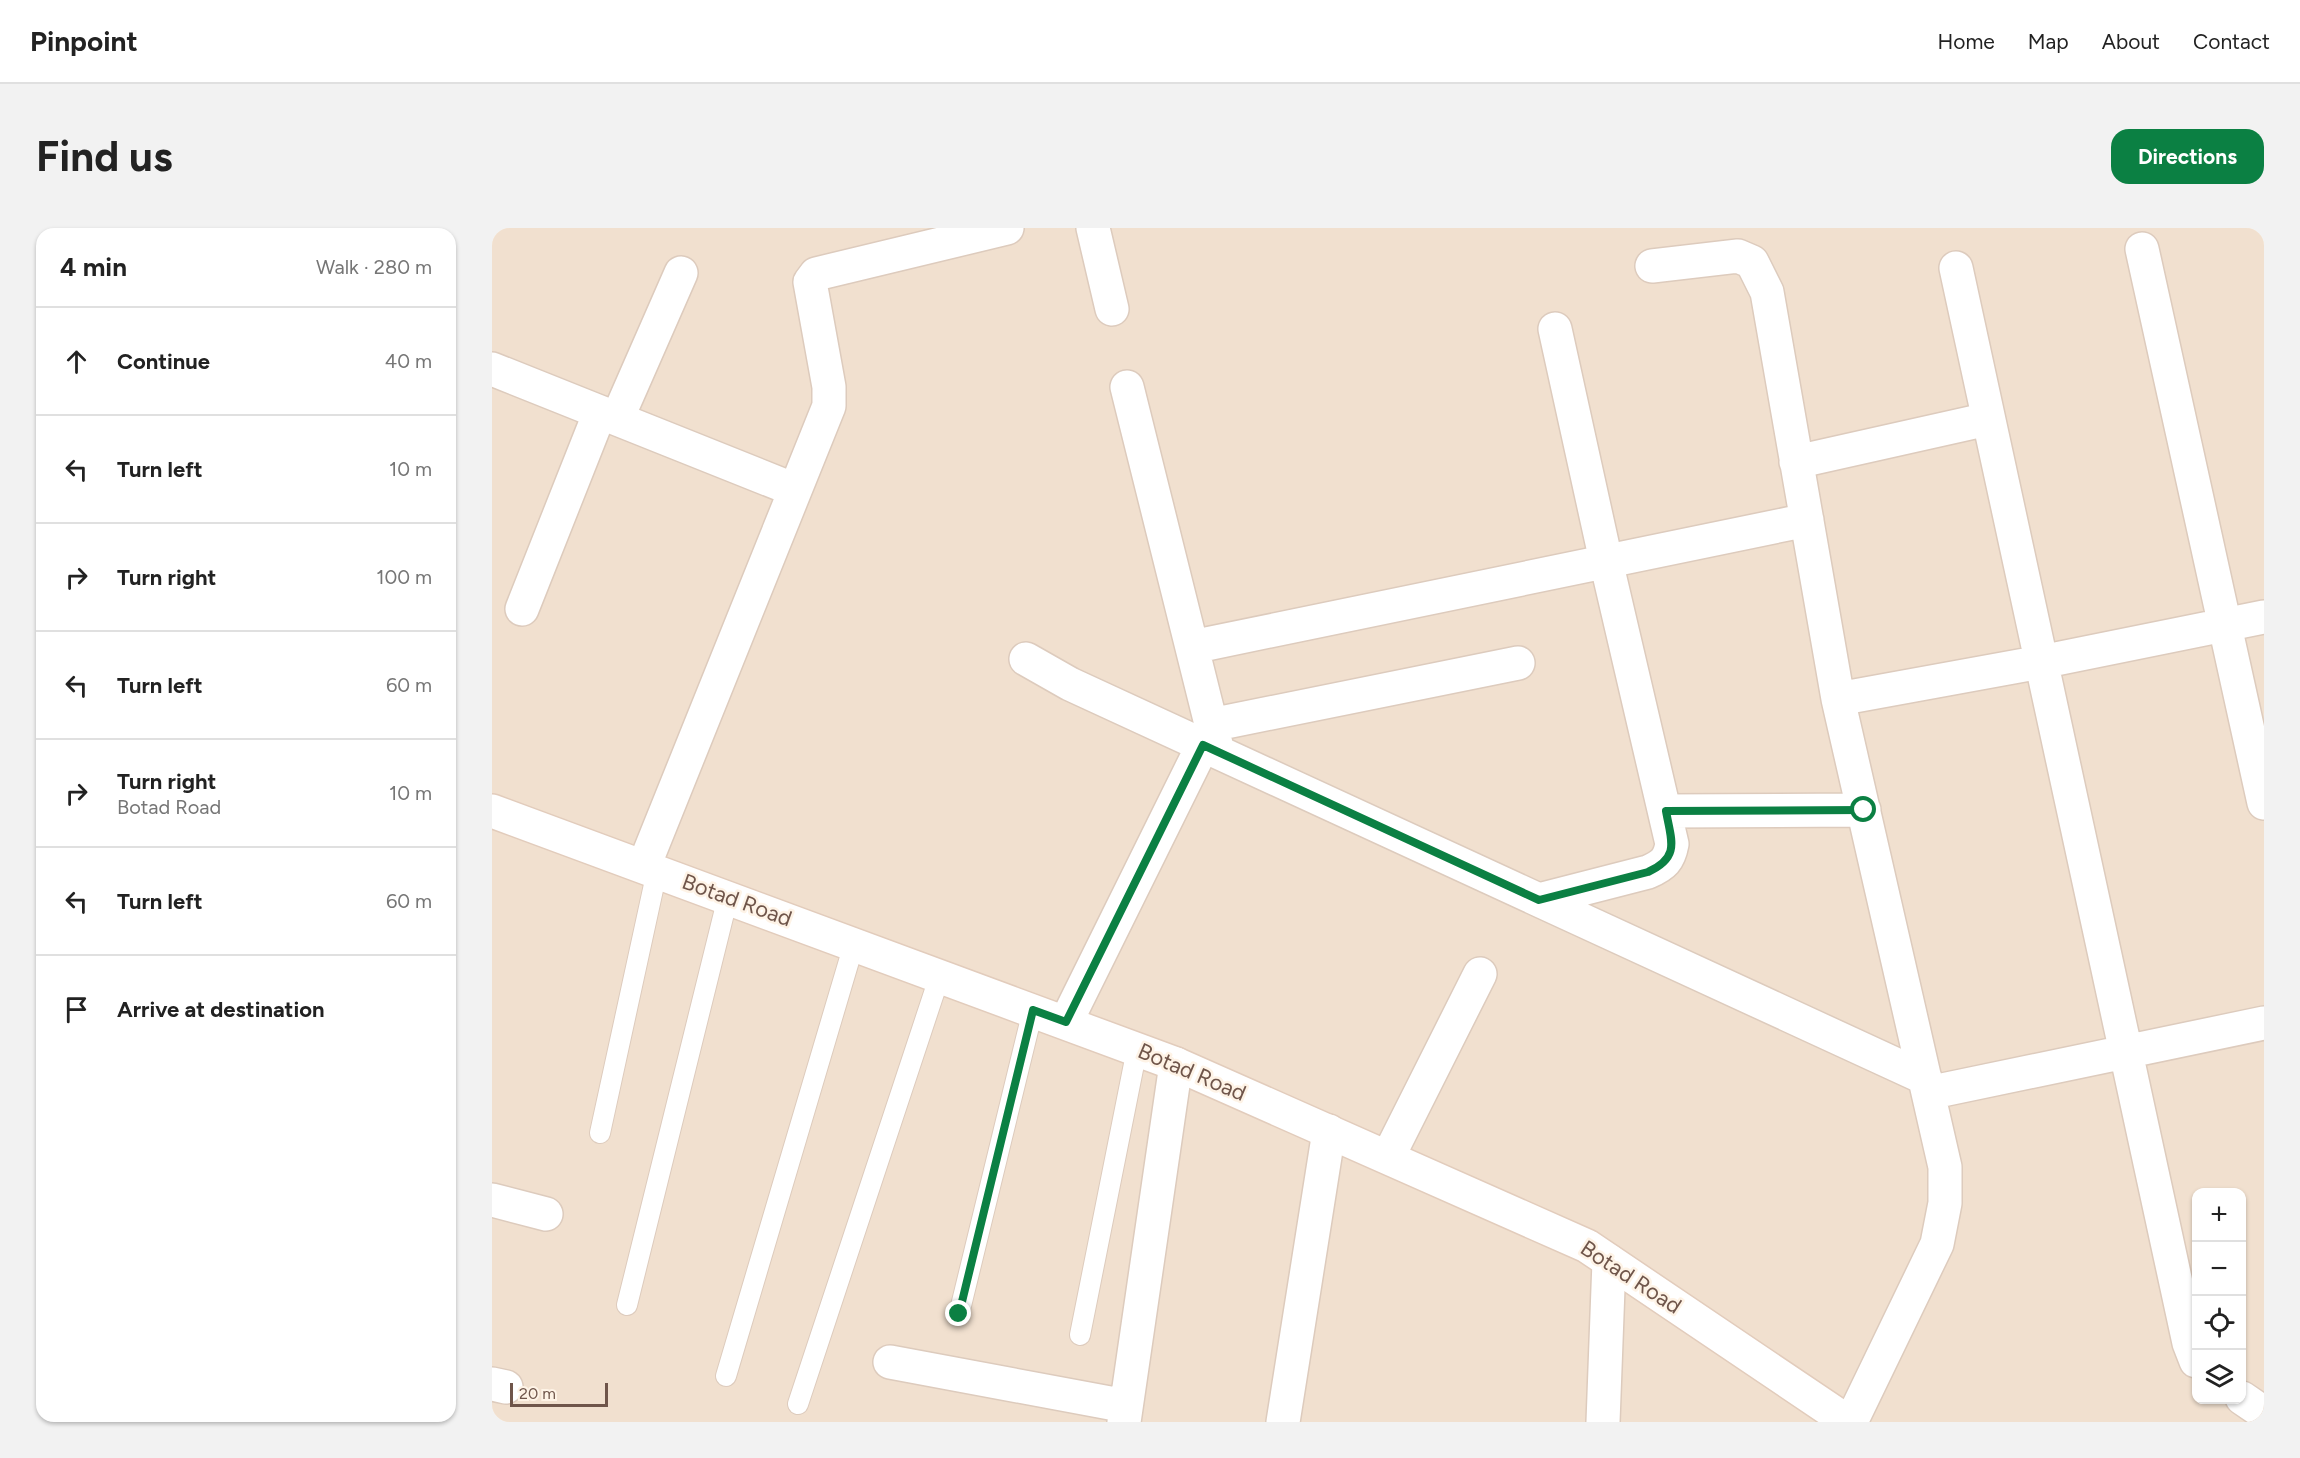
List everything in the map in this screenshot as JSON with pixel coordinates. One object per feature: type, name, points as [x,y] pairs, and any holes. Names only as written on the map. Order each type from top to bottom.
[{"type":"street","points":[[650,868],[829,406],[830,387],[810,293],[810,282],[816,274],[1008,228]]},
{"type":"street","points":[[1093,228],[1112,309]]},
{"type":"street","points":[[2142,249],[2226,625],[2260,760],[2264,803]]},
{"type":"street","points":[[1653,266],[1738,256],[1752,262],[1767,292],[1838,699],[1946,1167],[1946,1203],[1937,1244],[1850,1422]]},
{"type":"street","points":[[1956,268],[2192,1351]]},
{"type":"street","points":[[522,609],[608,416],[681,273]]},
{"type":"street","points":[[1539,900],[1648,872],[1662,866],[1669,858],[1672,844],[1555,329]]},
{"type":"street","points":[[492,369],[795,490]]},
{"type":"street","points":[[1066,1022],[1211,740],[1192,647],[1127,387]]},
{"type":"street","points":[[1796,462],[1988,419]]},
{"type":"street","points":[[1192,647],[1806,520]]},
{"type":"street","points":[[1838,699],[2041,662],[2264,617]]},
{"type":"street","points":[[1026,659],[1070,684],[1211,740],[1927,1086],[2126,1051],[2264,1023]]},
{"type":"street","points":[[1211,740],[1518,663]]},
{"type":"street","name":"Botad Road","points":[[492,810],[1176,1064],[1587,1246],[1850,1422]]},
{"type":"street","points":[[1666,811],[1864,810]]},
{"type":"street","points":[[1388,1157],[1480,974]]},
{"type":"street","points":[[890,1362],[1125,1414],[1176,1064]]},
{"type":"street","points":[[1283,1422],[1329,1131]]},
{"type":"street","points":[[492,1200],[546,1214]]},
{"type":"street","points":[[1603,1422],[1609,1261]]},
{"type":"street","points":[[2246,1401],[2264,1413]]},
{"type":"lane","points":[[600,1133],[650,868]]},
{"type":"lane","points":[[627,1305],[728,897]]},
{"type":"lane","points":[[726,1376],[854,944]]},
{"type":"lane","points":[[798,1404],[940,975]]},
{"type":"lane","points":[[959,1314],[1033,1010]]},
{"type":"lane","points":[[1080,1335],[1137,1049]]},
{"type":"shaded area","points":[[492,228],[2264,228],[2264,1422],[492,1422]]},
{"type":"route","points":[[959,1314],[1033,1010],[1066,1022],[1203,745],[1539,900],[1648,872],[1662,866],[1669,858],[1672,844],[1666,811],[1864,810]]}]
